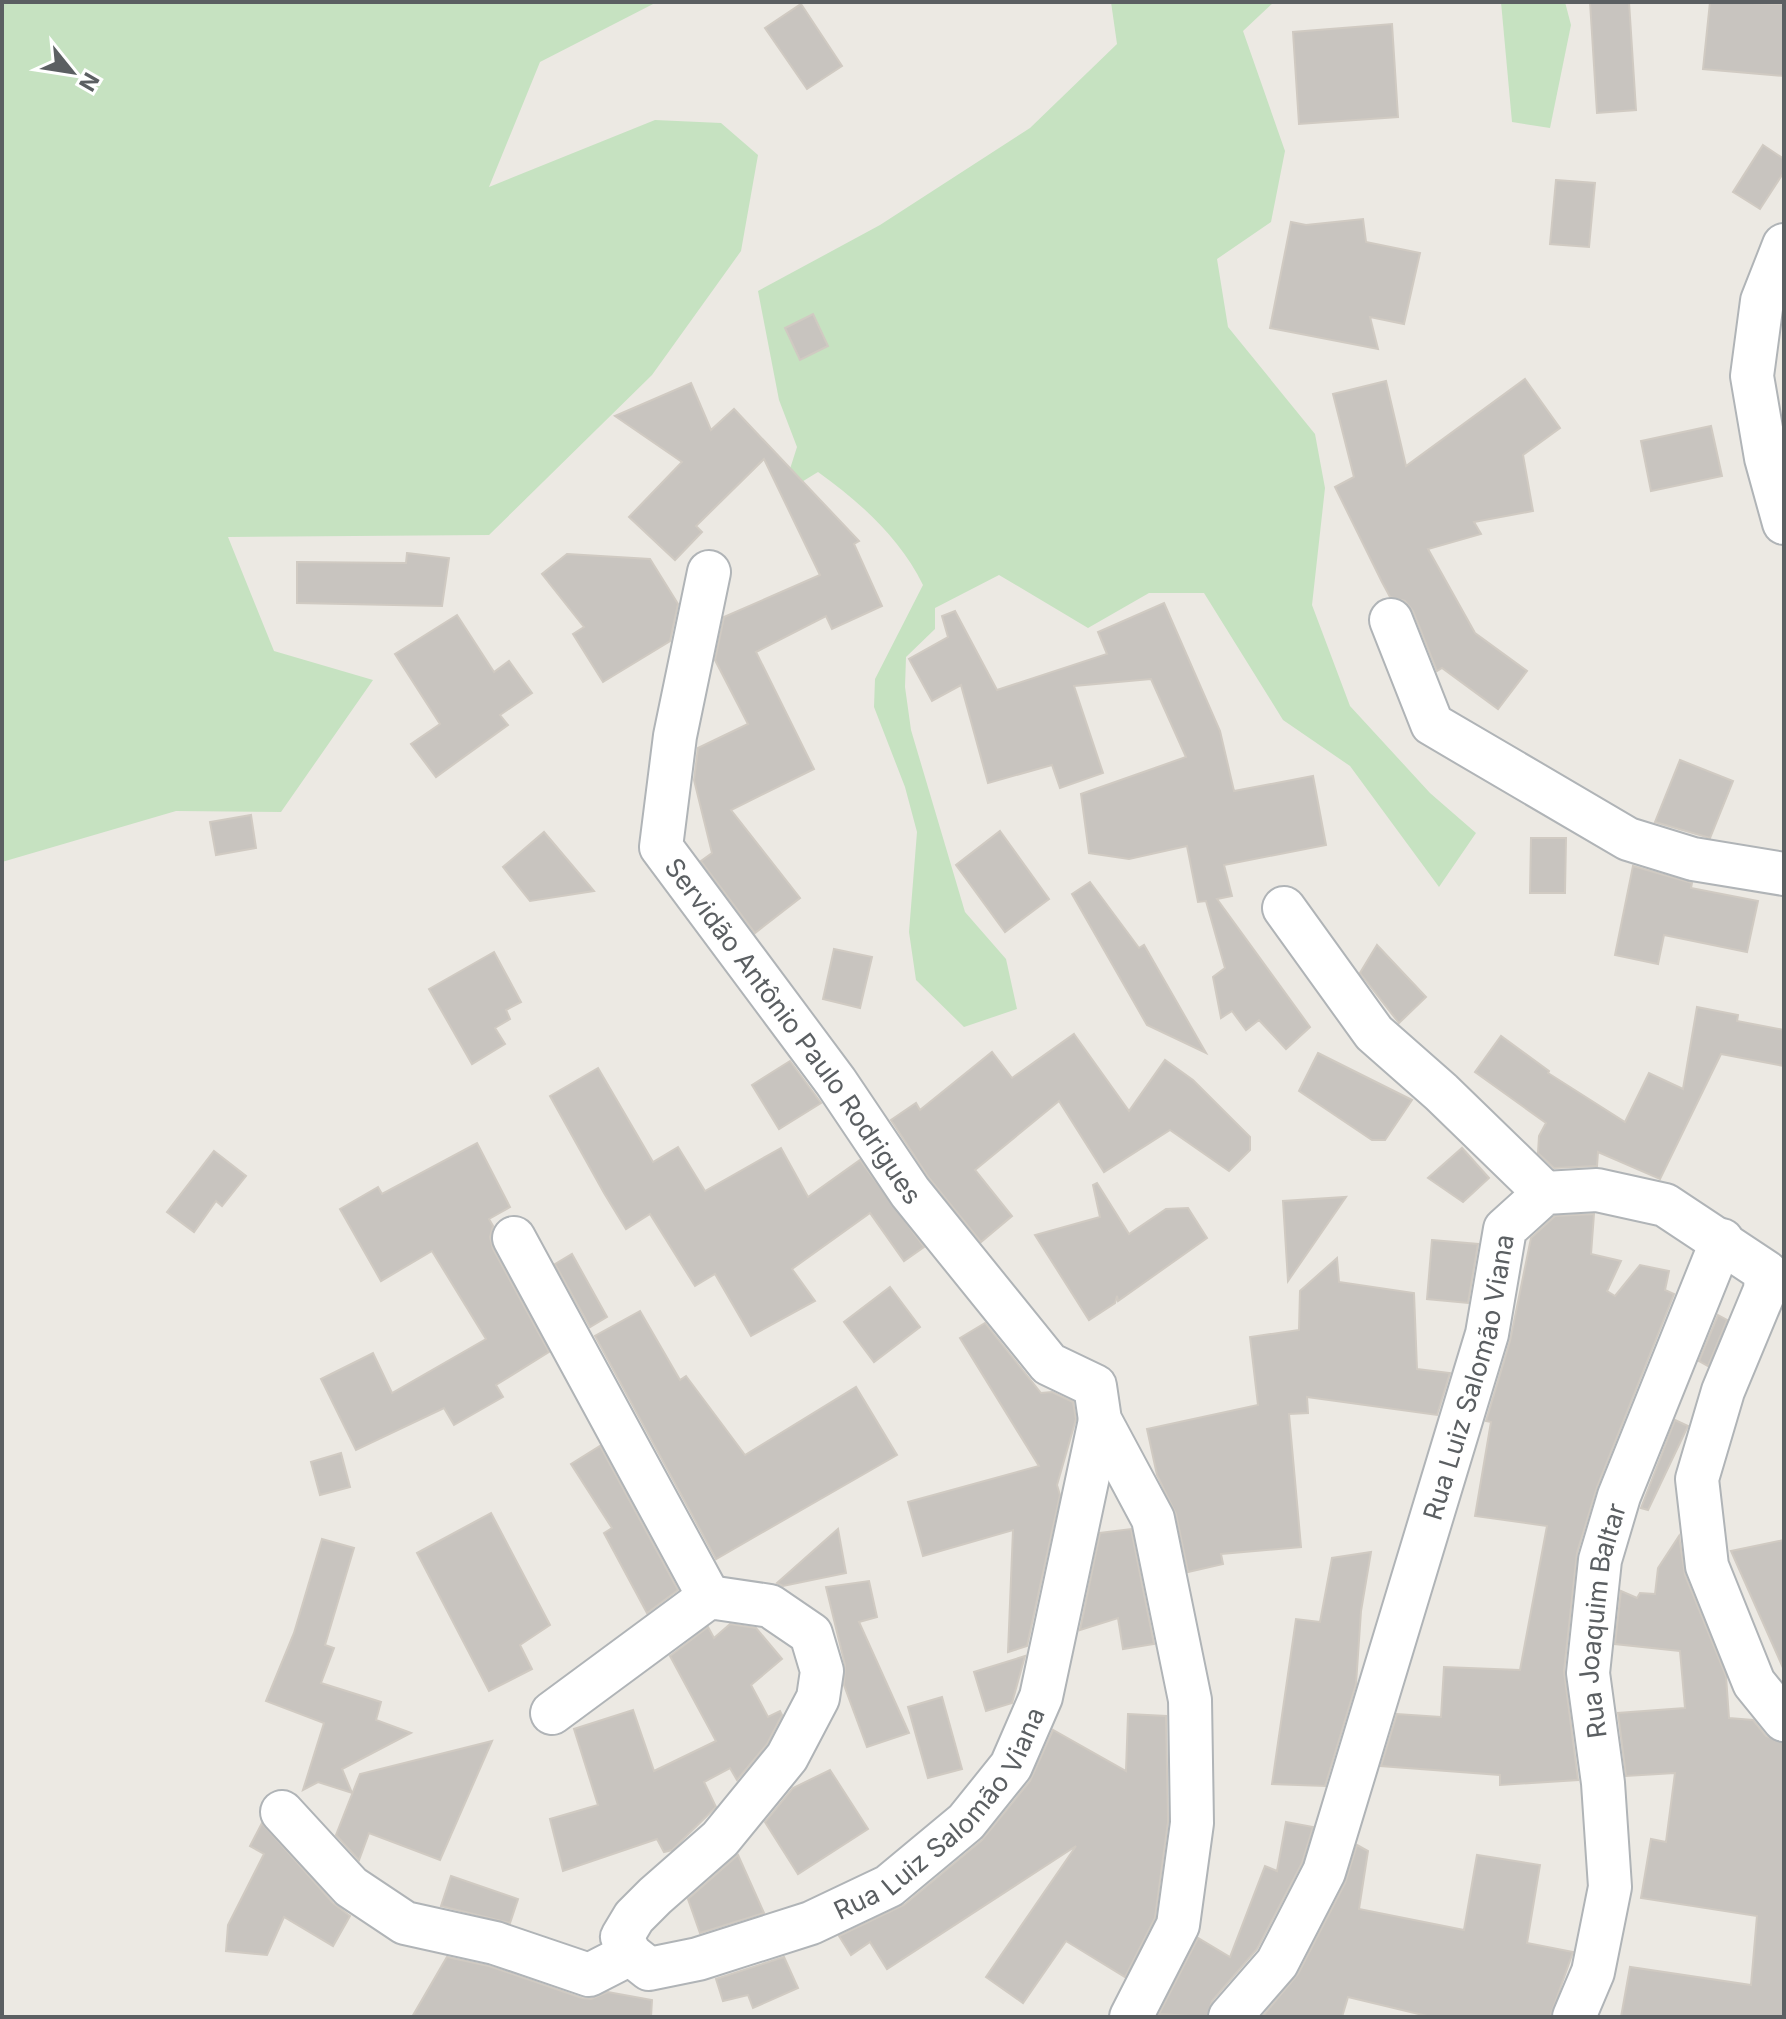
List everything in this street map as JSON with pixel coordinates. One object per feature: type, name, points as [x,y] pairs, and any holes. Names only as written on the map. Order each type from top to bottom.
[{"type":"street","points":[[1784,245],[1762,301],[1752,376],[1766,458],[1784,523]]},
{"type":"street","name":"Servidão Antônio Paulo Rodrigues","points":[[709,572],[675,736],[661,847],[836,1082],[920,1204],[1049,1364],[1095,1386],[1100,1420]]},
{"type":"street","points":[[1391,620],[1432,724],[1628,839],[1693,859],[1784,874]]},
{"type":"street","points":[[1284,908],[1374,1033],[1441,1092],[1545,1193],[1597,1190],[1665,1205],[1766,1272],[1765,1290],[1723,1391],[1697,1479],[1707,1566],[1754,1683],[1784,1720]]},
{"type":"street","name":"Rua Luiz Salomão Viana","points":[[1230,2017],[1277,1963],[1324,1872],[1487,1334],[1505,1229],[1545,1193]]},
{"type":"street","points":[[514,1238],[709,1597]]},
{"type":"street","name":"Rua Joaquim Baltar","points":[[1574,2017],[1593,1972],[1610,1887],[1603,1783],[1588,1673],[1600,1560],[1629,1469],[1722,1240]]},
{"type":"street","points":[[1100,1420],[1153,1519],[1190,1700],[1192,1823],[1178,1925],[1131,2017]]},
{"type":"street","name":"Rua Luiz Salomão Viana","points":[[630,1954],[649,1969],[698,1959],[811,1923],[889,1886],[966,1822],[1011,1766],[1041,1697],[1100,1420]]},
{"type":"street","points":[[282,1812],[351,1887],[405,1923],[495,1943],[589,1975],[630,1954],[622,1937],[634,1917],[720,1839],[787,1757],[818,1698],[822,1671],[811,1634],[770,1606],[709,1597],[552,1713]]},
{"type":"green space","points":[[2,2],[657,2],[540,62],[489,187],[655,120],[721,123],[758,155],[741,251],[652,375],[489,535],[228,537],[274,651],[373,680],[281,812],[176,811],[2,862]]},
{"type":"green space","points":[[1111,2],[1274,2],[1243,31],[1285,151],[1271,222],[1217,259],[1228,327],[1315,434],[1325,488],[1312,605],[1350,706],[1430,793],[1476,833],[1439,887],[1350,766],[1283,720],[1204,593],[1149,593],[1088,628],[999,575],[935,608],[935,629],[906,657],[905,687],[911,730],[965,912],[1006,959],[1017,1009],[964,1027],[916,980],[909,932],[917,832],[905,787],[874,707],[875,679],[923,585],[903,552],[878,522],[818,472],[782,494],[797,447],[779,400],[758,291],[880,225],[1030,128],[1117,44]]},
{"type":"green space","points":[[1501,2],[1565,2],[1571,25],[1550,128],[1512,122]]},
{"type":"building","points":[[1590,2],[1629,2],[1636,110],[1597,113]]},
{"type":"building","points":[[1710,2],[1784,4],[1784,76],[1703,69]]},
{"type":"building","points":[[801,4],[842,66],[807,89],[765,28]]},
{"type":"building","points":[[1392,24],[1398,117],[1299,124],[1293,32]]},
{"type":"building","points":[[1763,145],[1784,159],[1784,172],[1760,209],[1733,192]]},
{"type":"building","points":[[1556,180],[1595,183],[1589,247],[1550,244]]},
{"type":"building","points":[[1363,219],[1366,242],[1420,253],[1404,324],[1370,317],[1378,349],[1270,328],[1291,222],[1306,225]]},
{"type":"building","points":[[813,314],[828,346],[800,360],[785,328]]},
{"type":"building","points":[[1525,379],[1560,428],[1523,455],[1533,511],[1474,522],[1481,534],[1428,549],[1475,633],[1527,671],[1498,709],[1442,668],[1437,671],[1413,611],[1405,601],[1390,597],[1382,582],[1335,487],[1354,477],[1333,394],[1386,381],[1406,466]]},
{"type":"building","points":[[691,383],[711,430],[734,409],[859,541],[854,544],[882,606],[832,629],[826,616],[756,652],[814,769],[731,810],[800,898],[755,933],[701,861],[712,853],[694,780],[698,748],[748,724],[715,660],[724,617],[820,575],[764,459],[696,526],[702,532],[675,560],[629,517],[682,462],[615,416]]},
{"type":"building","points":[[1711,426],[1722,476],[1651,491],[1641,441]]},
{"type":"building","points":[[407,553],[449,558],[442,606],[297,603],[297,562],[406,563]]},
{"type":"building","points":[[567,554],[650,559],[678,604],[670,641],[603,682],[573,634],[584,627],[542,574]]},
{"type":"building","points":[[1164,603],[1220,731],[1234,791],[1313,776],[1326,845],[1224,865],[1232,896],[1217,899],[1310,1027],[1286,1049],[1259,1020],[1246,1030],[1232,1011],[1221,1018],[1213,977],[1225,968],[1206,901],[1198,902],[1187,846],[1129,859],[1089,853],[1081,794],[1186,757],[1151,679],[1074,686],[1103,773],[1060,788],[1052,765],[988,783],[961,685],[932,701],[909,659],[948,637],[942,616],[955,611],[997,690],[1107,654],[1098,632]]},
{"type":"building","points":[[457,615],[494,672],[509,661],[532,693],[500,715],[508,725],[436,777],[411,744],[440,724],[395,654]]},
{"type":"building","points":[[1680,760],[1733,781],[1710,838],[1655,822]]},
{"type":"building","points":[[251,815],[256,848],[216,855],[210,822]]},
{"type":"building","points":[[1000,831],[1049,899],[1005,932],[956,865]]},
{"type":"building","points":[[544,832],[594,891],[530,901],[503,867]]},
{"type":"building","points":[[1531,838],[1566,838],[1565,893],[1530,893]]},
{"type":"building","points":[[1633,866],[1692,883],[1691,888],[1758,901],[1747,952],[1664,935],[1658,964],[1615,955]]},
{"type":"building","points":[[1090,882],[1139,948],[1144,945],[1206,1053],[1147,1025],[1072,894]]},
{"type":"building","points":[[1377,945],[1426,997],[1399,1023],[1360,973]]},
{"type":"building","points":[[834,949],[872,957],[860,1008],[823,999]]},
{"type":"building","points":[[494,952],[521,1002],[506,1010],[510,1019],[495,1028],[505,1044],[472,1064],[429,989]]},
{"type":"building","points":[[1697,1007],[1738,1015],[1737,1021],[1784,1030],[1784,1066],[1721,1054],[1660,1179],[1598,1152],[1597,1166],[1554,1168],[1538,1153],[1539,1136],[1546,1123],[1475,1072],[1501,1036],[1548,1073],[1625,1122],[1649,1073],[1683,1089]]},
{"type":"building","points":[[1074,1034],[1129,1111],[1165,1060],[1193,1080],[1250,1137],[1250,1150],[1229,1171],[1170,1130],[1104,1172],[1059,1101],[975,1170],[1012,1216],[981,1242],[929,1178],[891,1120],[916,1103],[920,1110],[992,1052],[1012,1078]]},
{"type":"building","points":[[1318,1053],[1412,1100],[1385,1140],[1372,1140],[1299,1091]]},
{"type":"building","points":[[790,1061],[821,1103],[779,1129],[752,1085]]},
{"type":"building","points":[[598,1068],[653,1162],[678,1147],[705,1191],[781,1148],[808,1197],[860,1160],[924,1247],[904,1261],[870,1213],[792,1269],[815,1301],[751,1336],[715,1274],[695,1286],[650,1214],[626,1229],[604,1193],[550,1096]]},
{"type":"building","points":[[477,1143],[510,1207],[489,1219],[493,1226],[490,1237],[493,1249],[549,1352],[496,1385],[503,1397],[454,1425],[444,1408],[356,1450],[321,1379],[373,1353],[392,1393],[486,1339],[432,1251],[381,1281],[340,1209],[378,1187],[382,1194]]},
{"type":"building","points":[[1462,1148],[1489,1178],[1463,1202],[1428,1178]]},
{"type":"building","points":[[214,1151],[246,1176],[222,1206],[216,1201],[194,1232],[167,1212]]},
{"type":"building","points":[[1097,1183],[1129,1234],[1166,1209],[1188,1208],[1207,1238],[1118,1301],[1117,1296],[1115,1303],[1089,1320],[1035,1235],[1100,1217],[1093,1185]]},
{"type":"building","points":[[1346,1197],[1288,1281],[1283,1201]]},
{"type":"building","points":[[1594,1214],[1591,1254],[1621,1261],[1607,1291],[1615,1296],[1640,1265],[1669,1271],[1665,1290],[1674,1294],[1597,1487],[1577,1553],[1564,1671],[1578,1780],[1500,1785],[1500,1775],[1381,1766],[1397,1714],[1441,1717],[1444,1667],[1520,1670],[1547,1526],[1475,1516],[1491,1422],[1486,1421],[1510,1341],[1531,1238],[1555,1216]]},
{"type":"building","points":[[1432,1240],[1478,1244],[1468,1303],[1427,1299]]},
{"type":"building","points":[[572,1254],[607,1317],[590,1327],[555,1264]]},
{"type":"building","points":[[1337,1258],[1339,1282],[1414,1293],[1417,1369],[1450,1373],[1437,1415],[1307,1397],[1308,1413],[1289,1414],[1301,1547],[1221,1554],[1223,1564],[1188,1572],[1176,1514],[1157,1475],[1147,1429],[1258,1405],[1250,1337],[1299,1330],[1300,1291]]},
{"type":"building","points":[[890,1287],[920,1327],[874,1362],[844,1322]]},
{"type":"building","points":[[640,1311],[680,1380],[686,1376],[745,1455],[856,1387],[897,1455],[716,1559],[595,1336]]},
{"type":"building","points":[[1718,1315],[1727,1320],[1708,1366],[1699,1361]]},
{"type":"building","points":[[985,1323],[1041,1393],[1052,1392],[1073,1402],[1076,1419],[1057,1485],[1060,1495],[1027,1646],[1008,1652],[1013,1530],[923,1556],[908,1502],[1039,1466],[960,1338]]},
{"type":"building","points":[[1675,1420],[1688,1426],[1648,1510],[1641,1508]]},
{"type":"building","points":[[600,1446],[678,1590],[647,1613],[604,1533],[612,1528],[571,1464]]},
{"type":"building","points":[[341,1453],[350,1487],[320,1495],[311,1462]]},
{"type":"building","points":[[491,1513],[550,1625],[520,1645],[532,1669],[489,1691],[417,1553]]},
{"type":"building","points":[[838,1529],[846,1573],[783,1586],[777,1583]]},
{"type":"building","points":[[1131,1529],[1154,1644],[1123,1649],[1118,1618],[1080,1630],[1100,1533]]},
{"type":"building","points":[[1679,1536],[1685,1575],[1726,1676],[1729,1718],[1753,1720],[1766,1736],[1784,1743],[1784,2017],[1621,2017],[1630,1967],[1751,1985],[1757,1916],[1641,1898],[1651,1839],[1666,1842],[1675,1773],[1626,1776],[1618,1713],[1685,1708],[1680,1651],[1615,1644],[1621,1591],[1637,1598],[1640,1593],[1655,1594],[1658,1568]]},
{"type":"building","points":[[322,1539],[354,1548],[325,1645],[334,1648],[321,1683],[381,1702],[376,1720],[411,1733],[342,1769],[352,1793],[318,1782],[303,1790],[324,1723],[266,1701],[294,1633]]},
{"type":"building","points":[[1784,1540],[1784,1670],[1731,1551]]},
{"type":"building","points":[[1371,1552],[1361,1611],[1356,1684],[1325,1786],[1272,1784],[1296,1619],[1320,1622],[1332,1558]]},
{"type":"building","points":[[869,1581],[877,1617],[859,1622],[909,1733],[867,1747],[844,1685],[845,1665],[826,1587]]},
{"type":"building","points":[[730,1624],[756,1628],[782,1659],[751,1685],[768,1717],[780,1711],[782,1715],[767,1744],[737,1780],[730,1768],[704,1782],[716,1807],[672,1850],[664,1852],[657,1839],[563,1871],[550,1819],[598,1805],[574,1729],[633,1710],[654,1771],[716,1741],[670,1656],[708,1627],[714,1638]]},
{"type":"building","points":[[1025,1656],[1012,1703],[986,1711],[974,1672]]},
{"type":"building","points":[[942,1697],[962,1769],[928,1778],[908,1707]]},
{"type":"building","points":[[1128,1714],[1166,1716],[1168,1822],[1155,1918],[1125,1977],[1066,1941],[1023,2003],[986,1977],[1076,1846],[887,1969],[870,1942],[851,1955],[839,1936],[904,1905],[982,1840],[1030,1781],[1053,1730],[1126,1771]]},
{"type":"building","points":[[492,1741],[440,1860],[369,1833],[359,1860],[336,1835],[360,1774]]},
{"type":"building","points":[[830,1770],[868,1829],[798,1874],[765,1822],[793,1788]]},
{"type":"building","points":[[1286,1822],[1313,1827],[1302,1863],[1257,1949],[1212,2001],[1207,2017],[1159,2014],[1198,1938],[1230,1957],[1265,1866],[1277,1871]]},
{"type":"building","points":[[262,1823],[333,1903],[350,1916],[333,1946],[284,1917],[267,1955],[226,1951],[228,1925],[264,1854],[250,1846]]},
{"type":"building","points":[[1357,1845],[1368,1851],[1359,1909],[1464,1930],[1477,1855],[1540,1865],[1527,1943],[1573,1952],[1550,2017],[1431,2017],[1348,1997],[1342,2017],[1262,2017],[1298,1974],[1345,1883]]},
{"type":"building","points":[[738,1855],[764,1913],[700,1933],[688,1899]]},
{"type":"building","points":[[451,1876],[518,1899],[510,1923],[441,1906]]},
{"type":"building","points":[[447,1957],[489,1966],[582,1998],[591,1999],[608,1992],[652,2000],[651,2017],[412,2017]]},
{"type":"building","points":[[784,1957],[798,1988],[753,2008],[748,1995],[723,2001],[716,1979]]}]
